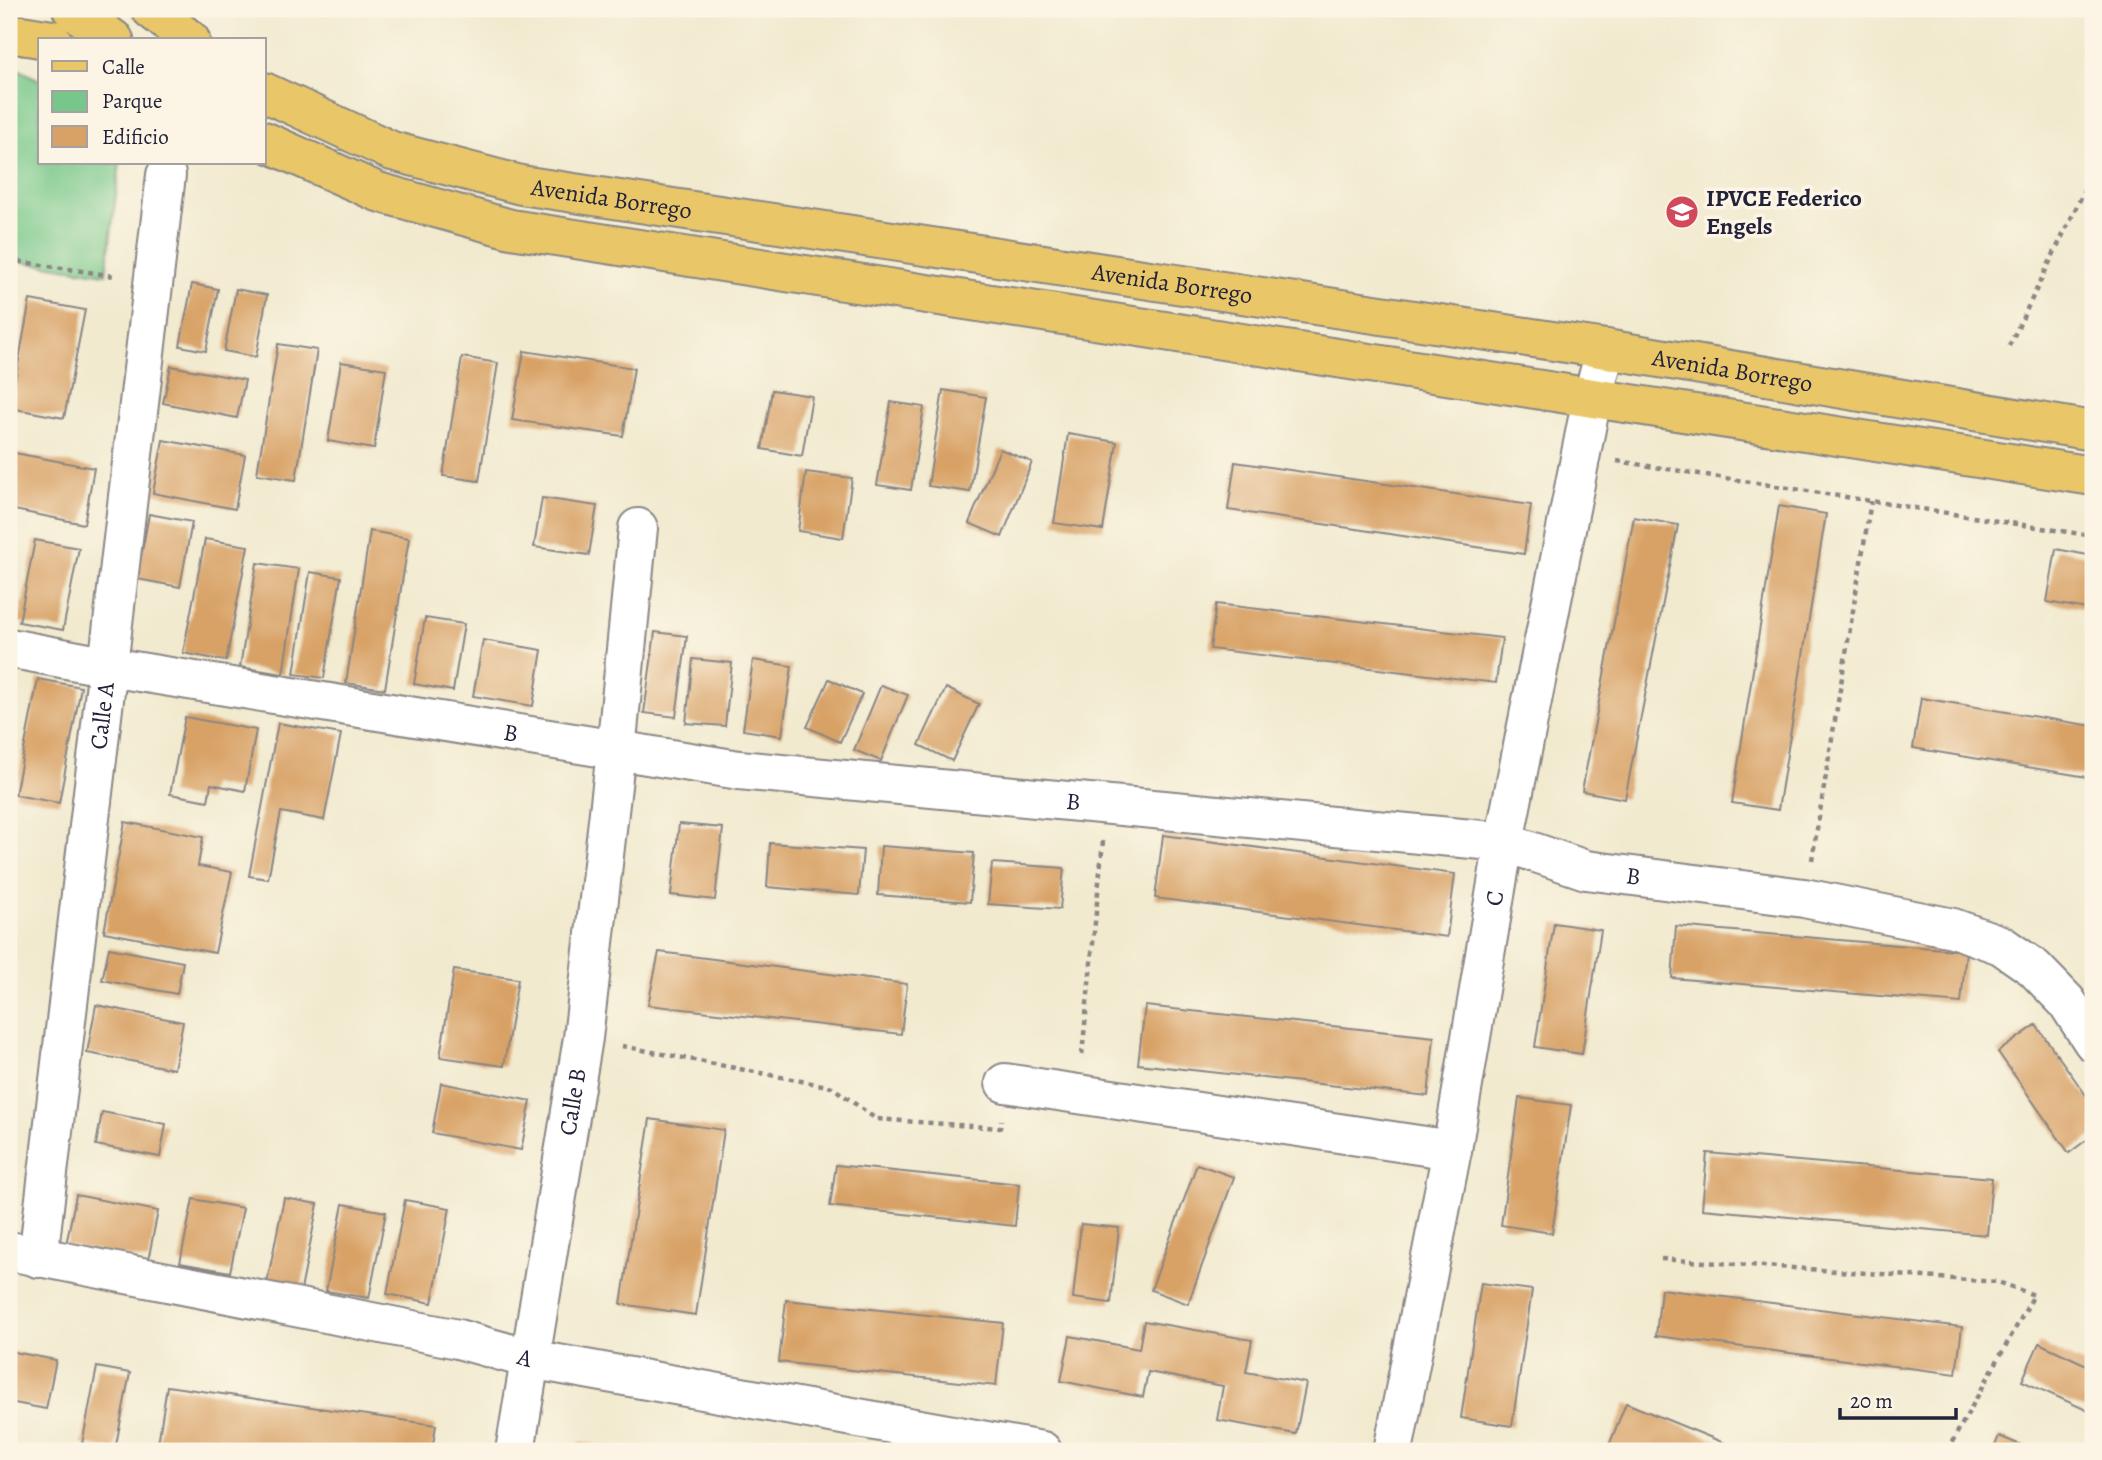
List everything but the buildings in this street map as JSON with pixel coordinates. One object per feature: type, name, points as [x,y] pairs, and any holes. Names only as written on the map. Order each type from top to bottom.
[{"type":"main road","points":[[72,9],[111,38]]},
{"type":"main road","points":[[151,9],[187,38]]},
{"type":"main road","points":[[9,33],[40,38]]},
{"type":"main road","name":"Avenida Borrego","points":[[266,93],[392,151],[521,185],[1606,349],[2093,431]]},
{"type":"main road","name":"Avenida Borrego","points":[[266,142],[378,192],[511,229],[2093,476]]},
{"type":"street","name":"Calle A","points":[[23,1254],[109,667],[166,175]]},
{"type":"street","name":"C","points":[[1393,1451],[1452,1150],[1504,842],[1580,455],[1606,349]]},
{"type":"street","name":"Calle B","points":[[515,1451],[583,1038],[638,528]]},
{"type":"street","name":"B","points":[[9,648],[109,667],[739,770],[1504,842],[1586,870],[1804,898],[1952,928],[2001,946],[2034,968],[2067,1002],[2093,1042]]},
{"type":"street","points":[[1005,1083],[1452,1150]]},
{"type":"street","name":"A","points":[[23,1254],[458,1339],[530,1359],[985,1446],[1042,1451]]},
{"type":"path","points":[[2008,346],[2093,173]]},
{"type":"path","points":[[9,260],[153,281]]},
{"type":"path","points":[[1580,455],[2093,536]]},
{"type":"path","points":[[1804,898],[1819,824],[1871,501]]},
{"type":"path","points":[[1078,1094],[1107,806]]},
{"type":"path","points":[[583,1038],[832,1087],[876,1119],[1000,1128],[1005,1083]]},
{"type":"path","points":[[1661,1259],[1998,1282],[2034,1295],[1947,1451]]},
{"type":"green space","points":[[10,65],[38,79],[38,164],[120,164],[106,274],[9,260]]},
{"type":"place","name":"IPVCE Federico Engels","points":[[1682,212]]}]
